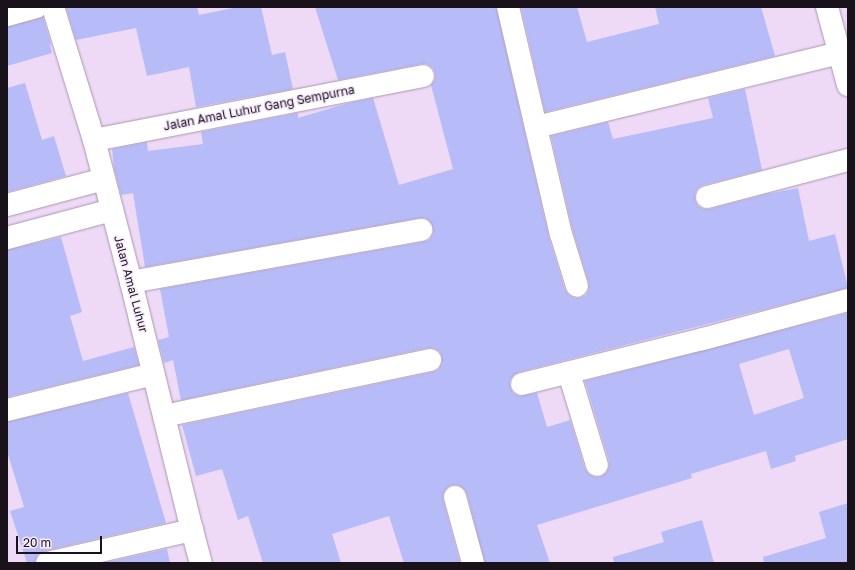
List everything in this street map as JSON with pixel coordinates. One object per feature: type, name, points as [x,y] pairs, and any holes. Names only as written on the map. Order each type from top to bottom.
[{"type":"street","points":[[7,15],[36,7]]},
{"type":"street","name":"Jalan Amal Luhur","points":[[52,7],[94,140],[201,563]]},
{"type":"street","points":[[508,7],[561,234],[577,286]]},
{"type":"street","points":[[536,127],[844,68],[827,7]]},
{"type":"street","name":"Jalan Amal Luhur Gang Sempurna","points":[[94,140],[423,76]]},
{"type":"street","points":[[707,197],[848,160]]},
{"type":"street","points":[[7,205],[104,179]]},
{"type":"street","points":[[7,238],[112,210]]},
{"type":"street","points":[[131,282],[421,230]]},
{"type":"street","points":[[522,384],[703,339],[848,300]]},
{"type":"street","points":[[164,416],[430,360]]},
{"type":"street","points":[[569,373],[597,465]]},
{"type":"street","points":[[7,410],[154,374]]},
{"type":"street","points":[[455,497],[473,563]]},
{"type":"street","points":[[47,563],[192,530]]},
{"type":"building","points":[[66,7],[197,7],[199,15],[238,7],[261,7],[272,55],[285,52],[293,89],[196,107],[189,67],[147,76],[136,28],[76,40]]},
{"type":"building","points":[[315,7],[496,7],[549,238],[565,290],[569,295],[575,298],[580,298],[586,295],[589,289],[589,283],[573,231],[551,136],[608,122],[613,139],[713,118],[708,98],[745,89],[762,170],[703,185],[698,188],[695,193],[695,201],[698,206],[703,209],[710,209],[767,194],[798,188],[809,241],[835,234],[848,288],[519,372],[510,380],[510,387],[513,393],[519,396],[537,393],[547,427],[570,420],[585,469],[594,477],[600,477],[606,473],[609,467],[609,461],[585,381],[848,313],[848,439],[795,456],[796,461],[771,469],[766,451],[691,474],[692,478],[537,525],[550,563],[485,563],[467,494],[463,488],[458,485],[451,485],[443,494],[443,500],[460,563],[404,563],[389,516],[332,534],[341,563],[263,563],[248,516],[238,520],[222,469],[196,476],[182,425],[433,372],[438,370],[442,364],[442,357],[440,352],[434,348],[427,348],[181,400],[173,360],[164,363],[158,340],[169,337],[160,289],[423,242],[429,240],[433,235],[433,227],[426,218],[419,218],[145,267],[133,193],[121,195],[114,168],[112,149],[147,142],[148,151],[203,144],[201,132],[298,113],[298,118],[345,104],[373,98],[399,185],[453,169],[431,85],[435,80],[433,68],[427,64],[421,64],[338,80]],"holes":[[[789,349],[804,398],[754,415],[739,364]]]},
{"type":"building","points":[[521,7],[577,7],[587,42],[659,24],[655,7],[761,7],[775,56],[545,112]]},
{"type":"building","points":[[43,17],[51,44],[52,53],[7,66],[7,27]]},
{"type":"building","points":[[25,83],[42,140],[54,136],[66,176],[7,192],[7,88]]},
{"type":"building","points":[[61,237],[82,312],[70,316],[83,361],[134,347],[139,365],[7,397],[7,250]]},
{"type":"building","points":[[128,393],[166,523],[44,551],[38,554],[35,563],[27,563],[10,511],[24,507],[7,451],[7,422]]},
{"type":"building","points":[[848,503],[848,563],[764,563],[763,557],[826,538],[819,512]]},
{"type":"building","points":[[702,520],[714,563],[614,563],[613,557],[664,542],[661,532]]},
{"type":"building","points":[[167,549],[170,563],[103,563]]}]
